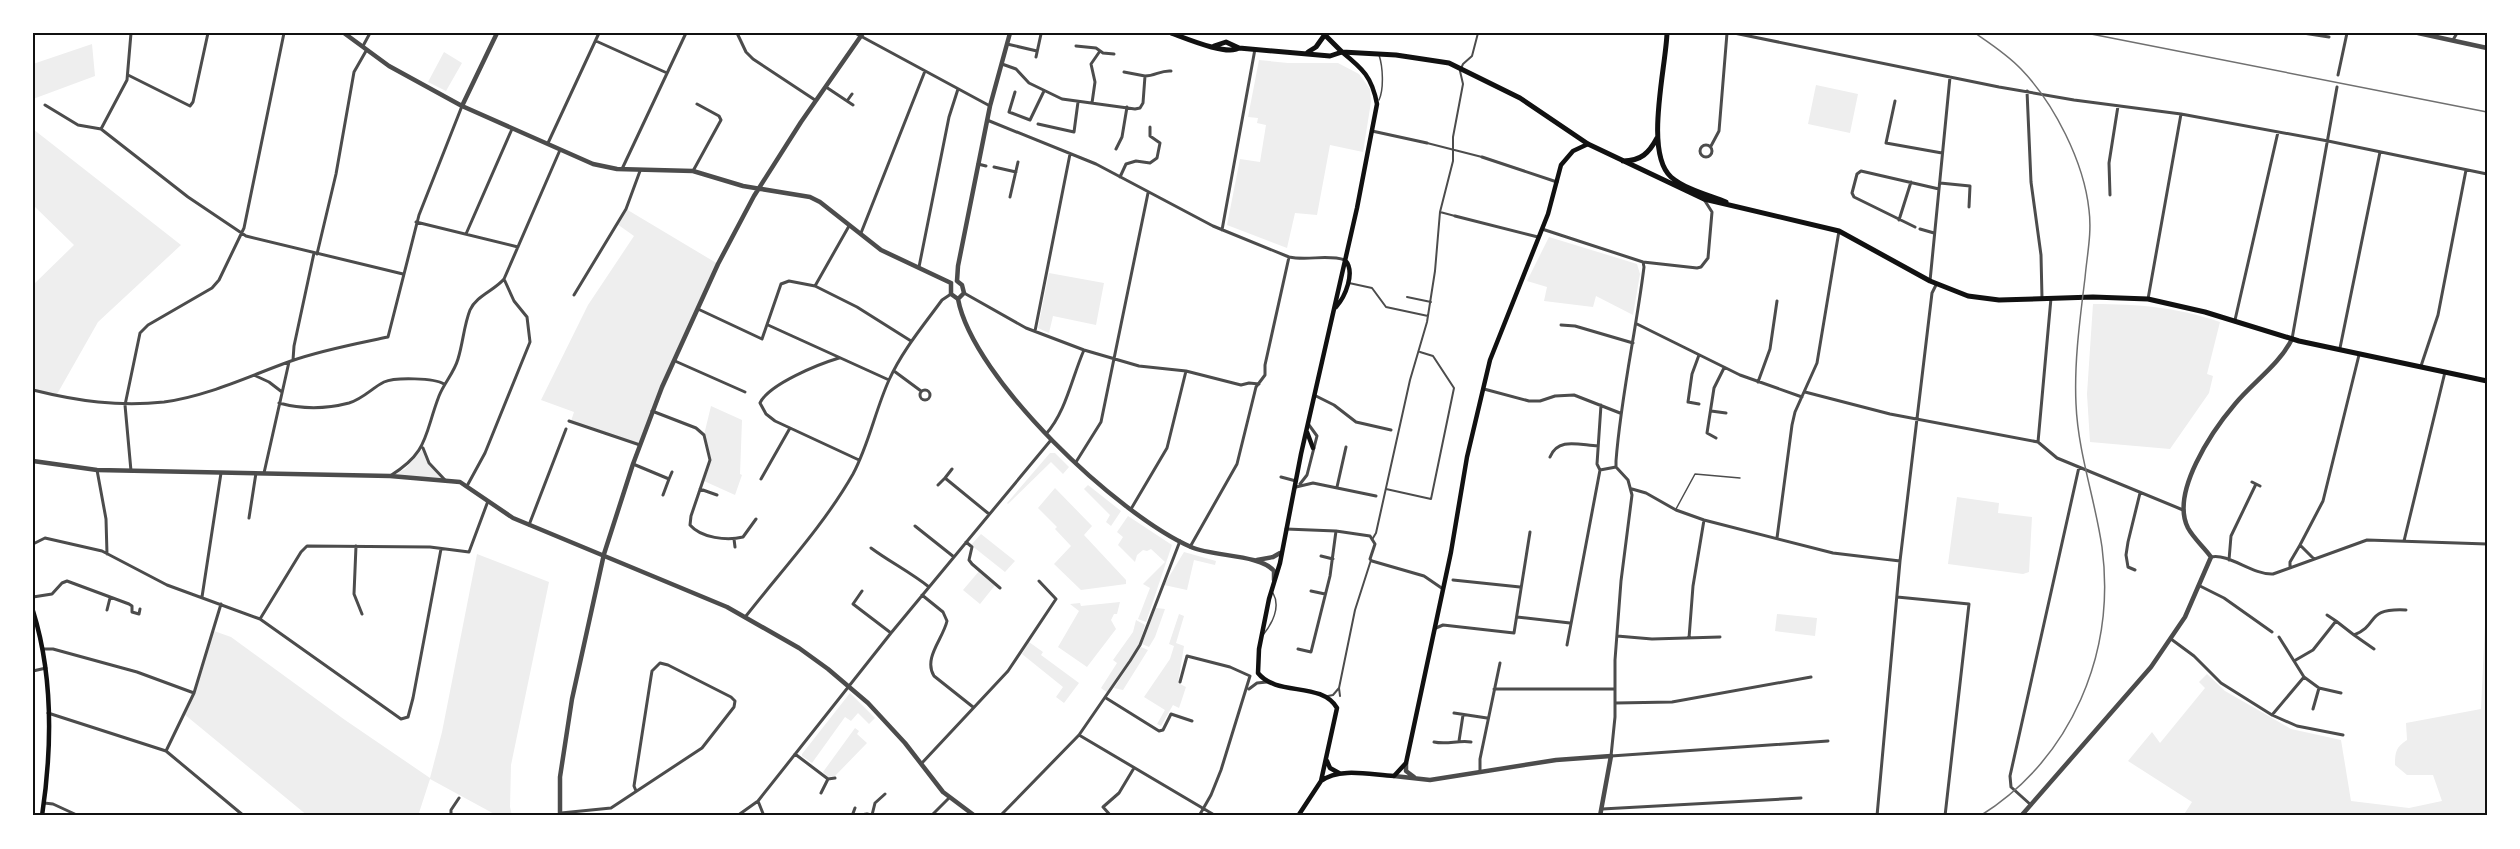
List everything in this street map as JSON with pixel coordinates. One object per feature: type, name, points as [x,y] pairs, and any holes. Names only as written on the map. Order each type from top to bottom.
[{"type":"highway","points":[[1170,33],[1228,51],[1239,48],[1308,52],[1330,56],[1342,52],[1435,59],[1464,69],[1520,98],[1588,144],[1704,199],[1839,231],[1930,281],[1968,296],[1989,299],[2077,297],[2148,299],[2235,320],[2292,339],[2487,381]]},
{"type":"highway","points":[[1667,33],[1657,137],[1663,168],[1671,178],[1739,208]]},
{"type":"highway","points":[[1308,52],[1325,34],[1342,52]]},
{"type":"highway","points":[[1621,161],[1631,161],[1646,154],[1657,137]]},
{"type":"main road","points":[[1298,816],[1321,780],[1337,708],[1326,696],[1268,681],[1262,677],[1257,667],[1261,638],[1280,563],[1280,553],[1297,484],[1377,104],[1374,86],[1367,75],[1342,52]]},
{"type":"main road","points":[[1321,780],[1329,775],[1340,774],[1394,777],[1406,763],[1483,389],[1501,328],[1539,237],[1565,159],[1573,151],[1588,144]]},
{"type":"main road","points":[[1334,309],[1341,301],[1350,269],[1345,260]]},
{"type":"main road","points":[[1307,432],[1313,448]]},
{"type":"main road","points":[[33,611],[46,668],[48,756],[42,816]]},
{"type":"main road","points":[[1327,755],[1327,764],[1340,774]]},
{"type":"street","points":[[101,129],[128,75],[131,33]]},
{"type":"street","points":[[128,75],[190,106],[193,102],[208,33]]},
{"type":"street","points":[[131,471],[125,405],[140,333],[148,325],[216,285],[242,233],[284,33]]},
{"type":"street","points":[[344,33],[364,50],[462,106],[593,164],[622,169],[693,171],[759,189],[815,200],[890,256],[962,285],[964,293],[1035,332],[1084,350],[1139,366],[1186,371],[1241,386],[1249,383],[1259,384]]},
{"type":"street","points":[[264,473],[279,403],[336,174],[354,72],[370,33]]},
{"type":"street","points":[[33,390],[76,400],[125,405],[178,399],[256,376],[320,351],[388,337],[416,222],[462,106],[497,33]]},
{"type":"street","points":[[548,143],[599,33]]},
{"type":"street","points":[[622,169],[686,33]]},
{"type":"street","points":[[737,33],[746,52],[753,59],[816,100]]},
{"type":"street","points":[[855,33],[990,106]]},
{"type":"street","points":[[746,616],[818,525],[859,460],[889,380],[911,341],[942,300],[951,294],[990,106],[1010,33]]},
{"type":"street","points":[[1340,696],[1339,688],[1355,610],[1371,560],[1373,538],[1431,302],[1440,212],[1451,169],[1452,136],[1464,69],[1472,56],[1478,33]]},
{"type":"street","points":[[1711,146],[1702,147],[1700,151],[1702,156],[1706,158],[1711,156],[1713,152],[1711,146],[1719,131],[1727,33]]},
{"type":"street","points":[[1734,33],[1950,77],[2053,96],[2181,114],[2487,174]]},
{"type":"street","points":[[2304,33],[2329,37]]},
{"type":"street","points":[[2338,75],[2347,33]]},
{"type":"street","points":[[2418,33],[2487,48]]},
{"type":"street","points":[[2453,40],[2457,33]]},
{"type":"street","points":[[1035,57],[1041,34]]},
{"type":"street","points":[[636,791],[634,786],[651,677],[656,666],[660,663],[668,665],[735,701],[734,707],[702,748],[611,808],[560,815],[560,777],[572,699],[604,555],[652,411],[718,264],[759,189],[825,86],[862,35]]},
{"type":"street","points":[[596,41],[667,73]]},
{"type":"street","points":[[1007,44],[1037,51]]},
{"type":"street","points":[[1076,46],[1096,48],[1107,55],[1114,54]]},
{"type":"street","points":[[1222,230],[1256,49]]},
{"type":"street","points":[[1092,103],[1095,82],[1091,64],[1100,51]]},
{"type":"street","points":[[1002,64],[1017,70],[1029,83],[1062,99],[1135,109],[1142,106],[1145,76]]},
{"type":"street","points":[[1124,72],[1145,76],[1157,75],[1163,70],[1171,71]]},
{"type":"street","points":[[859,234],[925,71]]},
{"type":"street","points":[[1930,281],[1950,77]]},
{"type":"street","points":[[825,86],[853,105]]},
{"type":"street","points":[[2211,557],[2188,529],[2183,510],[2191,475],[2215,431],[2234,404],[2282,356],[2292,339],[2337,87]]},
{"type":"street","points":[[919,269],[950,117],[958,89]]},
{"type":"street","points":[[1015,92],[1009,112],[1030,120],[1044,91]]},
{"type":"street","points":[[2027,91],[2031,182],[2041,255],[2042,298]]},
{"type":"street","points":[[847,101],[852,94]]},
{"type":"street","points":[[1895,101],[1886,143],[1942,153]]},
{"type":"street","points":[[1038,124],[1074,132],[1078,102]]},
{"type":"street","points":[[693,171],[721,120],[719,116],[697,104]]},
{"type":"street","points":[[45,105],[78,125],[101,129],[188,197],[246,236],[403,274]]},
{"type":"street","points":[[2110,195],[2109,163],[2118,106]]},
{"type":"street","points":[[1116,149],[1122,137],[1127,107]]},
{"type":"street","points":[[2148,299],[2181,114]]},
{"type":"street","points":[[987,120],[1070,154],[1222,230],[1289,257],[1303,260],[1330,256],[1345,260]]},
{"type":"street","points":[[1120,177],[1126,164],[1136,161],[1150,163],[1157,158],[1161,143],[1150,136],[1150,127]]},
{"type":"street","points":[[466,234],[512,128]]},
{"type":"street","points":[[1372,131],[1453,148],[1557,182]]},
{"type":"street","points":[[2235,320],[2278,132]]},
{"type":"street","points":[[390,476],[404,468],[423,448],[444,384],[458,360],[471,310],[477,300],[496,288],[504,279],[560,148]]},
{"type":"street","points":[[2340,350],[2380,152]]},
{"type":"street","points":[[1035,332],[1070,154]]},
{"type":"street","points":[[1010,197],[1018,162]]},
{"type":"street","points":[[978,164],[986,166]]},
{"type":"street","points":[[994,167],[1016,172]]},
{"type":"street","points":[[574,295],[626,209],[640,169]]},
{"type":"street","points":[[2420,368],[2440,307],[2466,170]]},
{"type":"street","points":[[1915,227],[1852,195],[1857,174],[1861,171],[1939,189]]},
{"type":"street","points":[[1899,220],[1911,182]]},
{"type":"street","points":[[1940,183],[1970,186],[1977,184]]},
{"type":"street","points":[[1969,207],[1970,186]]},
{"type":"street","points":[[1075,463],[1101,422],[1149,193]]},
{"type":"street","points":[[1542,229],[1643,262],[1697,268],[1706,262],[1712,212],[1704,199]]},
{"type":"street","points":[[1440,212],[1539,237]]},
{"type":"street","points":[[416,222],[518,247]]},
{"type":"street","points":[[814,286],[849,225]]},
{"type":"street","points":[[1920,229],[1934,233]]},
{"type":"street","points":[[1777,538],[1792,425],[1817,363],[1839,231]]},
{"type":"street","points":[[1190,547],[1237,464],[1256,387],[1265,375],[1289,257]]},
{"type":"street","points":[[1600,816],[1611,756],[1616,703],[1617,636],[1632,489],[1628,480],[1616,467],[1620,413],[1640,306],[1643,262]]},
{"type":"street","points":[[468,486],[485,453],[530,342],[527,317],[514,301],[504,279]]},
{"type":"street","points":[[697,309],[762,339],[781,284],[789,281],[814,286],[856,307],[911,341]]},
{"type":"street","points":[[1347,282],[1372,288],[1386,307],[1428,316]]},
{"type":"street","points":[[1877,816],[1900,561],[1932,293],[1936,284]]},
{"type":"street","points":[[958,299],[964,293]]},
{"type":"street","points":[[951,294],[958,299],[964,323],[1000,379],[1046,434],[1075,463],[1131,509],[1190,547],[1216,555],[1254,560],[1266,564],[1272,569],[1274,581]]},
{"type":"street","points":[[1407,297],[1431,302]]},
{"type":"street","points":[[2038,442],[2051,298]]},
{"type":"street","points":[[1758,382],[1770,349],[1778,301]]},
{"type":"street","points":[[768,324],[889,380]]},
{"type":"street","points":[[1637,324],[1724,368],[1802,397]]},
{"type":"street","points":[[1561,325],[1633,343]]},
{"type":"street","points":[[1046,434],[1054,425],[1066,399],[1084,350]]},
{"type":"street","points":[[1386,489],[1431,499],[1454,388],[1433,356],[1420,352]]},
{"type":"street","points":[[1699,355],[1688,394],[1688,402],[1699,404]]},
{"type":"street","points":[[2290,568],[2290,562],[2323,501],[2359,355]]},
{"type":"street","points":[[839,358],[797,374],[761,399],[760,403],[765,414],[859,460]]},
{"type":"street","points":[[673,360],[745,392]]},
{"type":"street","points":[[1716,438],[1707,433],[1714,388],[1724,368]]},
{"type":"street","points":[[894,371],[921,391]]},
{"type":"street","points":[[1131,509],[1167,448],[1186,371]]},
{"type":"street","points":[[2404,541],[2445,372]]},
{"type":"street","points":[[256,376],[282,392]]},
{"type":"street","points":[[279,403],[307,407],[340,405],[361,398],[390,380],[434,380],[444,384]]},
{"type":"street","points":[[1483,389],[1529,402],[1568,394],[1620,413]]},
{"type":"street","points":[[1805,392],[1867,409],[2038,442],[2051,455],[2183,510]]},
{"type":"street","points":[[1316,396],[1356,422],[1391,430]]},
{"type":"street","points":[[1567,645],[1600,470],[1597,464],[1601,405]]},
{"type":"street","points":[[652,411],[700,431],[711,460],[690,525],[713,537],[734,539],[743,537],[756,519]]},
{"type":"street","points":[[1711,411],[1726,413]]},
{"type":"street","points":[[569,421],[640,445]]},
{"type":"street","points":[[1297,484],[1307,475],[1317,436],[1309,425]]},
{"type":"street","points":[[761,479],[790,428]]},
{"type":"street","points":[[529,525],[566,429]]},
{"type":"street","points":[[737,816],[758,801],[891,633],[1052,440]]},
{"type":"street","points":[[1550,457],[1554,448],[1560,444],[1598,446]]},
{"type":"street","points":[[1336,487],[1346,447]]},
{"type":"street","points":[[423,448],[429,463],[445,480]]},
{"type":"street","points":[[33,461],[97,470],[390,476],[460,482],[500,511],[746,616],[799,648],[849,686],[886,722],[949,798],[975,816]]},
{"type":"street","points":[[633,464],[669,479]]},
{"type":"street","points":[[1600,470],[1616,467]]},
{"type":"street","points":[[2031,805],[2009,783],[2079,467]]},
{"type":"street","points":[[938,485],[952,469]]},
{"type":"street","points":[[97,470],[106,519],[107,554]]},
{"type":"street","points":[[663,495],[672,472]]},
{"type":"street","points":[[202,597],[221,473]]},
{"type":"street","points":[[249,518],[256,473]]},
{"type":"street","points":[[1307,475],[1313,483]]},
{"type":"street","points":[[1281,477],[1297,484],[1313,483],[1384,498]]},
{"type":"street","points":[[945,478],[989,514]]},
{"type":"street","points":[[2229,560],[2231,536],[2256,484]]},
{"type":"street","points":[[700,489],[717,495]]},
{"type":"street","points":[[1632,489],[1646,493],[1676,510],[1704,520],[1852,556],[1900,561]]},
{"type":"street","points":[[2135,570],[2128,567],[2126,555],[2140,493]]},
{"type":"street","points":[[260,620],[304,548],[310,545],[356,546],[469,552],[488,501]]},
{"type":"street","points":[[1689,638],[1693,586],[1704,520]]},
{"type":"street","points":[[915,526],[954,557]]},
{"type":"street","points":[[1286,529],[1336,531],[1373,538]]},
{"type":"street","points":[[1298,649],[1311,652],[1333,559],[1336,531]]},
{"type":"street","points":[[1435,628],[1443,625],[1512,633],[1515,630],[1530,532]]},
{"type":"street","points":[[33,544],[45,538],[54,539],[107,554],[167,585],[260,620],[397,718],[405,719],[410,712],[413,698],[441,549]]},
{"type":"street","points":[[734,539],[735,547]]},
{"type":"street","points":[[2211,557],[2216,555],[2265,574],[2290,568],[2367,540],[2487,544]]},
{"type":"street","points":[[1000,816],[1079,735],[1106,698],[1140,645],[1180,541]]},
{"type":"street","points":[[966,542],[972,547],[969,560],[1000,588]]},
{"type":"street","points":[[2300,545],[2314,559]]},
{"type":"street","points":[[356,546],[354,594],[362,614]]},
{"type":"street","points":[[870,548],[893,565],[911,572],[929,587]]},
{"type":"street","points":[[1254,560],[1273,557],[1280,553]]},
{"type":"street","points":[[1321,556],[1333,559]]},
{"type":"street","points":[[2021,816],[2151,667],[2185,617],[2211,557]]},
{"type":"street","points":[[1371,560],[1424,576],[1443,589]]},
{"type":"street","points":[[1453,579],[1520,587]]},
{"type":"street","points":[[33,597],[52,594],[67,581],[129,604],[132,606],[132,612],[139,614],[140,609]]},
{"type":"street","points":[[921,764],[1008,671],[1056,599],[1039,581]]},
{"type":"street","points":[[2200,586],[2224,598],[2272,632]]},
{"type":"street","points":[[862,591],[853,604],[891,633]]},
{"type":"street","points":[[1311,591],[1325,594]]},
{"type":"street","points":[[922,595],[943,612],[947,621],[930,662],[931,671],[934,676],[973,707]]},
{"type":"street","points":[[1897,597],[1969,604],[1945,816]]},
{"type":"street","points":[[107,610],[110,598]]},
{"type":"street","points":[[166,751],[194,693],[221,604]]},
{"type":"street","points":[[2354,635],[2359,633],[2378,613],[2388,610],[2404,610]]},
{"type":"street","points":[[2327,615],[2374,649]]},
{"type":"street","points":[[1517,617],[1570,623]]},
{"type":"street","points":[[2294,661],[2313,650],[2336,621]]},
{"type":"street","points":[[1617,636],[1652,639],[1720,637]]},
{"type":"street","points":[[2279,637],[2285,643],[2304,677],[2319,688],[2341,693]]},
{"type":"street","points":[[2170,639],[2194,656],[2221,682],[2272,715],[2297,726],[2343,735]]},
{"type":"street","points":[[43,649],[53,649],[109,663],[194,693]]},
{"type":"street","points":[[1180,682],[1187,656],[1248,674],[1250,678],[1221,770],[1199,816]]},
{"type":"street","points":[[1480,772],[1479,759],[1500,663]]},
{"type":"street","points":[[33,671],[46,668]]},
{"type":"street","points":[[1616,703],[1672,702],[1810,677]]},
{"type":"street","points":[[2272,715],[2304,677]]},
{"type":"street","points":[[1247,690],[1257,683],[1268,681]]},
{"type":"street","points":[[1326,696],[1333,695],[1339,688]]},
{"type":"street","points":[[2313,709],[2319,688]]},
{"type":"street","points":[[1494,689],[1616,689]]},
{"type":"street","points":[[1106,698],[1159,731],[1163,730],[1171,714],[1192,721]]},
{"type":"street","points":[[47,712],[166,751],[244,816]]},
{"type":"street","points":[[1454,713],[1487,718]]},
{"type":"street","points":[[1459,741],[1463,715]]},
{"type":"street","points":[[1079,735],[1216,816]]},
{"type":"street","points":[[1434,742],[1444,744],[1459,741],[1472,742]]},
{"type":"street","points":[[1394,777],[1422,780],[1556,760],[1828,741]]},
{"type":"street","points":[[795,754],[828,779],[836,778]]},
{"type":"street","points":[[1406,763],[1406,771],[1410,776],[1422,780]]},
{"type":"street","points":[[1111,816],[1103,807],[1119,793],[1134,768]]},
{"type":"street","points":[[821,793],[828,779]]},
{"type":"street","points":[[855,808],[852,816],[874,815],[875,803],[885,794]]},
{"type":"street","points":[[451,816],[451,810],[459,798]]},
{"type":"street","points":[[930,816],[949,798]]},
{"type":"street","points":[[1600,809],[1801,798]]},
{"type":"street","points":[[758,801],[764,816]]},
{"type":"street","points":[[44,803],[52,804],[78,816]]},
{"type":"lane","points":[[1377,104],[1381,95],[1379,54]]},
{"type":"lane","points":[[1676,510],[1695,474],[1740,478]]},
{"type":"shaded area","points":[[92,44],[95,76],[33,99],[33,64]]},
{"type":"shaded area","points":[[444,52],[462,63],[446,91],[428,82]]},
{"type":"shaded area","points":[[1259,60],[1288,63],[1338,63],[1359,74],[1370,89],[1371,102],[1363,152],[1330,145],[1317,215],[1295,213],[1287,248],[1227,225],[1240,159],[1260,162],[1266,125],[1257,123],[1258,118],[1248,117]]},
{"type":"shaded area","points":[[1816,85],[1858,94],[1850,133],[1808,124]]},
{"type":"shaded area","points":[[33,129],[181,245],[98,322],[56,396],[33,390],[33,285],[74,245],[33,205]]},
{"type":"shaded area","points":[[626,209],[718,264],[640,445],[571,421],[574,412],[541,400],[588,305],[634,236],[617,224]]},
{"type":"shaded area","points":[[1549,237],[1637,264],[1640,274],[1633,315],[1596,296],[1593,307],[1544,301],[1547,287],[1527,281]]},
{"type":"shaded area","points":[[1049,273],[1104,283],[1096,325],[1053,316],[1049,333],[1038,328]]},
{"type":"shaded area","points":[[2093,304],[2157,307],[2220,322],[2207,374],[2213,376],[2209,393],[2170,449],[2090,442],[2087,394]]},
{"type":"shaded area","points":[[711,406],[742,420],[740,474],[742,475],[735,495],[704,481],[710,460],[704,435]]},
{"type":"shaded area","points":[[422,450],[428,464],[442,479],[393,475],[405,469]]},
{"type":"shaded area","points":[[1050,453],[1055,453],[1069,467],[1063,474],[1051,462],[1008,504],[1007,503]]},
{"type":"shaded area","points":[[1088,485],[1121,511],[1111,526],[1106,522],[1110,515],[1084,489]]},
{"type":"shaded area","points":[[1055,488],[1092,526],[1084,535],[1126,580],[1126,584],[1081,590],[1054,564],[1071,546],[1055,529],[1057,527],[1038,508]]},
{"type":"shaded area","points":[[1957,497],[1999,503],[1998,513],[2032,517],[2029,572],[2023,574],[1948,564]]},
{"type":"shaded area","points":[[1128,516],[1172,545],[1146,622],[1138,619],[1150,588],[1143,584],[1165,562],[1151,549],[1143,550],[1137,555],[1135,562],[1118,545],[1123,537],[1117,532]]},
{"type":"shaded area","points":[[981,534],[1015,561],[1005,572],[971,545]]},
{"type":"shaded area","points":[[1184,552],[1216,561],[1215,565],[1194,560],[1187,590],[1164,585]]},
{"type":"shaded area","points":[[477,554],[549,582],[511,765],[510,807],[512,816],[498,816],[430,779],[418,816],[308,816],[184,714],[194,693],[214,631],[231,637],[345,720],[430,778],[442,732]]},
{"type":"shaded area","points":[[980,570],[996,584],[980,604],[963,590]]},
{"type":"shaded area","points":[[2487,582],[2487,816],[2183,816],[2192,802],[2128,761],[2152,732],[2160,743],[2205,688],[2199,682],[2207,674],[2225,691],[2291,729],[2341,740],[2351,801],[2409,808],[2442,801],[2433,775],[2407,775],[2395,765],[2396,753],[2400,745],[2407,740],[2406,723],[2481,709]]},
{"type":"shaded area","points":[[1120,602],[1117,614],[1114,614],[1111,620],[1116,629],[1087,667],[1058,647],[1079,611],[1070,604],[1080,603],[1081,606]]},
{"type":"shaded area","points":[[1156,608],[1165,609],[1149,647],[1142,644]]},
{"type":"shaded area","points":[[1179,614],[1184,616],[1176,643],[1184,646],[1178,683],[1186,687],[1179,708],[1173,705],[1161,726],[1157,724],[1165,710],[1144,697],[1170,659],[1174,646],[1169,644]]},
{"type":"shaded area","points":[[1777,614],[1817,618],[1815,636],[1775,631]]},
{"type":"shaded area","points":[[1136,620],[1145,625],[1139,644],[1108,693],[1101,688],[1117,663],[1113,660],[1133,632]]},
{"type":"shaded area","points":[[1029,642],[1043,652],[1041,655],[1079,683],[1064,703],[1056,697],[1063,687],[1022,654]]},
{"type":"shaded area","points":[[1141,647],[1148,650],[1123,690],[1114,688]]},
{"type":"shaded area","points":[[850,693],[875,718],[869,724],[858,713],[851,721],[845,717],[812,763],[802,754]]},
{"type":"shaded area","points":[[855,728],[859,731],[857,734],[867,743],[835,776],[828,777],[823,772]]},
{"type":"railway","points":[[1975,33],[2016,64],[2045,99],[2074,153],[2086,192],[2090,236],[2078,341],[2076,404],[2083,458],[2102,547],[2105,587],[2102,626],[2094,663],[2081,700],[2063,733],[2040,764],[2012,792],[1980,816]]},
{"type":"railway","points":[[2086,33],[2487,112]]}]
